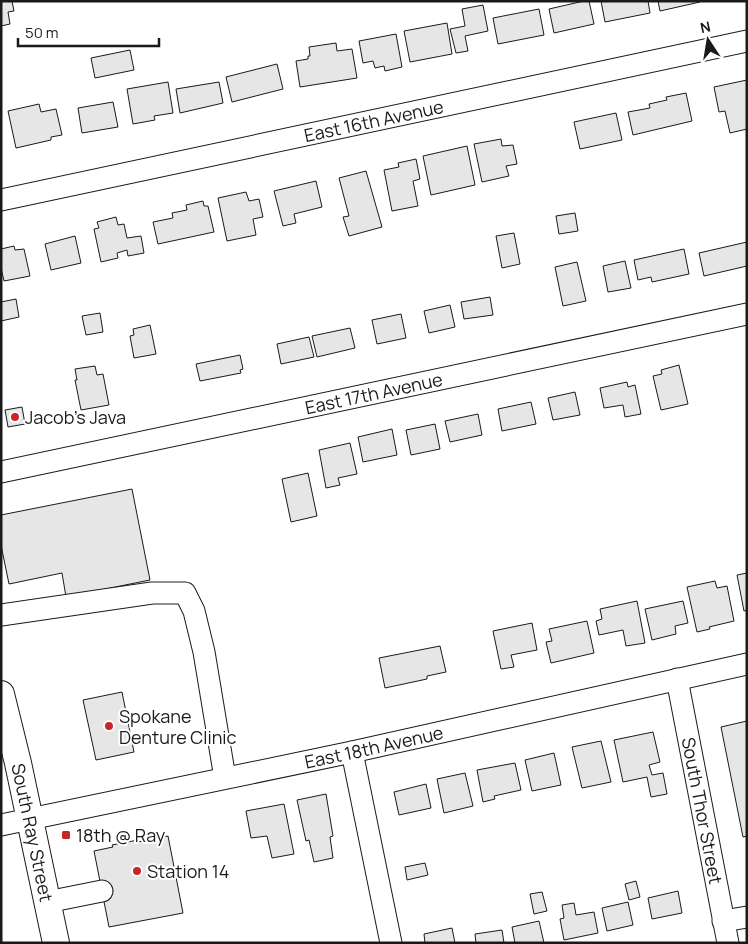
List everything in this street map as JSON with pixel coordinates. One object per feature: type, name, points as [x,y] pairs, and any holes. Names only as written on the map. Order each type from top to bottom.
[{"type":"main road","name":"South Ray Street","points":[[1,694],[56,943]]},
{"type":"street","name":"East 16th Avenue","points":[[1,200],[747,41]]},
{"type":"street","name":"East 17th Avenue","points":[[1,472],[747,314]]},
{"type":"street","points":[[1,615],[152,593],[185,593],[194,611],[204,652],[225,778]]},
{"type":"street","name":"East 18th Avenue","points":[[1,825],[352,752],[747,664]]},
{"type":"street","name":"South Thor Street","points":[[677,679],[728,943]]},
{"type":"street","points":[[352,752],[391,943]]},
{"type":"street","points":[[47,902],[102,891]]},
{"type":"street","points":[[723,921],[747,917]]},
{"type":"building","points":[[1,1],[12,1],[14,11],[8,12],[10,24],[1,26]]},
{"type":"building","points":[[589,1],[594,24],[554,33],[549,9]]},
{"type":"building","points":[[601,1],[648,1],[650,13],[605,22]]},
{"type":"building","points":[[658,1],[700,1],[700,2],[660,11]]},
{"type":"building","points":[[483,5],[488,31],[465,36],[468,51],[456,53],[450,29],[465,26],[462,9]]},
{"type":"building","points":[[539,9],[544,35],[498,44],[493,18]]},
{"type":"building","points":[[447,23],[452,54],[410,62],[404,31]]},
{"type":"building","points":[[396,34],[402,67],[385,71],[384,66],[375,68],[373,61],[363,63],[359,41]]},
{"type":"building","points":[[336,43],[337,51],[352,49],[357,78],[300,87],[296,61],[308,59],[308,56],[310,56],[309,47]]},
{"type":"building","points":[[130,50],[134,70],[95,78],[91,58]]},
{"type":"building","points":[[277,64],[283,89],[232,102],[226,77]]},
{"type":"building","points":[[747,80],[747,129],[730,133],[725,111],[719,112],[714,87]]},
{"type":"building","points":[[168,82],[173,113],[154,116],[155,120],[133,124],[127,89]]},
{"type":"building","points":[[219,82],[223,103],[180,113],[176,89]]},
{"type":"building","points":[[686,93],[692,121],[633,135],[628,112],[650,108],[649,104],[667,100],[666,97]]},
{"type":"building","points":[[113,102],[118,127],[82,133],[78,108]]},
{"type":"building","points":[[39,104],[41,112],[56,109],[62,135],[51,137],[51,140],[16,148],[8,111]]},
{"type":"building","points":[[616,113],[622,140],[580,149],[574,122]]},
{"type":"building","points":[[501,139],[502,146],[513,145],[517,164],[506,166],[509,176],[482,182],[474,144]]},
{"type":"building","points":[[467,146],[475,185],[431,195],[423,156]]},
{"type":"building","points":[[416,159],[420,179],[413,181],[418,206],[392,211],[384,170],[399,167],[398,163]]},
{"type":"building","points":[[366,171],[382,227],[349,236],[343,217],[349,216],[339,178]]},
{"type":"building","points":[[316,181],[322,207],[294,214],[296,223],[283,226],[274,191]]},
{"type":"building","points":[[246,192],[249,201],[259,199],[263,217],[253,219],[256,235],[227,241],[218,198]]},
{"type":"building","points":[[203,201],[204,206],[208,206],[214,232],[158,244],[153,222],[173,218],[172,213],[187,210],[186,205]]},
{"type":"building","points":[[575,213],[578,231],[559,234],[556,216]]},
{"type":"building","points":[[116,217],[118,225],[124,224],[127,238],[141,236],[144,253],[128,256],[127,250],[117,253],[118,258],[101,262],[94,229],[99,228],[97,222]]},
{"type":"building","points":[[514,233],[520,264],[502,268],[496,236]]},
{"type":"building","points":[[75,236],[81,263],[51,270],[45,244]]},
{"type":"building","points":[[747,242],[747,266],[704,276],[699,253]]},
{"type":"building","points":[[14,246],[15,250],[24,249],[30,276],[4,281],[1,268],[1,249]]},
{"type":"building","points":[[684,249],[689,274],[652,282],[651,277],[638,280],[634,260]]},
{"type":"building","points":[[625,261],[631,288],[608,292],[603,266]]},
{"type":"building","points":[[577,262],[586,301],[563,306],[555,267]]},
{"type":"building","points":[[490,297],[493,315],[464,319],[461,302]]},
{"type":"building","points":[[16,299],[19,317],[1,321],[1,302]]},
{"type":"building","points":[[450,305],[455,327],[429,333],[424,311]]},
{"type":"building","points":[[100,313],[103,332],[86,335],[82,316]]},
{"type":"building","points":[[401,314],[406,338],[377,344],[372,320]]},
{"type":"building","points":[[150,325],[156,354],[134,358],[130,336],[134,335],[133,329]]},
{"type":"building","points":[[350,328],[355,348],[317,357],[312,336]]},
{"type":"building","points":[[309,337],[314,357],[281,364],[277,344]]},
{"type":"building","points":[[240,355],[243,369],[240,370],[241,373],[200,381],[196,364]]},
{"type":"building","points":[[679,365],[688,404],[661,410],[653,376],[662,374],[661,370]]},
{"type":"building","points":[[95,366],[97,375],[103,374],[109,405],[81,410],[75,380],[77,380],[75,369]]},
{"type":"building","points":[[627,382],[628,387],[635,385],[641,414],[625,417],[623,405],[604,408],[600,388]]},
{"type":"building","points":[[575,392],[580,415],[553,420],[548,398]]},
{"type":"building","points":[[531,402],[536,424],[502,431],[498,409]]},
{"type":"building","name":"Jacob's Java","points":[[22,407],[25,424],[8,427],[5,410]]},
{"type":"building","points":[[478,414],[482,435],[450,442],[445,421]]},
{"type":"building","points":[[435,424],[440,449],[411,455],[406,430]]},
{"type":"building","points":[[392,429],[397,455],[363,462],[358,437]]},
{"type":"building","points":[[350,443],[357,474],[338,478],[340,485],[326,488],[319,450]]},
{"type":"building","points":[[308,473],[317,516],[291,522],[282,479]]},
{"type":"building","points":[[132,489],[150,580],[66,597],[62,573],[9,584],[1,545],[1,515]]},
{"type":"building","points":[[747,573],[747,610],[744,611],[737,575]]},
{"type":"building","points":[[715,581],[717,588],[727,586],[734,621],[697,632],[687,587]]},
{"type":"building","points":[[637,601],[645,643],[626,646],[623,630],[599,635],[596,621],[602,619],[600,609]]},
{"type":"building","points":[[683,601],[688,623],[675,626],[676,634],[652,640],[645,609]]},
{"type":"building","points":[[587,621],[594,653],[551,663],[546,642],[552,641],[549,629]]},
{"type":"building","points":[[532,623],[537,650],[511,655],[514,667],[501,669],[493,631]]},
{"type":"building","points":[[440,646],[446,672],[427,676],[427,679],[385,688],[379,658]]},
{"type":"building","name":"Spokane Denture Clinic","points":[[122,692],[134,752],[96,760],[83,700]]},
{"type":"building","points":[[747,721],[747,836],[743,837],[721,727]]},
{"type":"building","points":[[653,732],[660,762],[649,765],[652,775],[663,773],[667,794],[651,797],[647,777],[623,782],[614,740]]},
{"type":"building","points":[[601,741],[611,782],[582,788],[572,747]]},
{"type":"building","points":[[554,753],[561,785],[532,791],[525,760]]},
{"type":"building","points":[[515,763],[521,790],[494,796],[495,799],[483,802],[477,770]]},
{"type":"building","points":[[465,773],[473,806],[444,813],[437,779]]},
{"type":"building","points":[[426,784],[431,808],[399,815],[394,792]]},
{"type":"building","points":[[326,794],[333,836],[330,837],[333,858],[314,862],[309,840],[306,841],[297,800]]},
{"type":"building","points":[[284,804],[294,854],[272,858],[267,836],[251,838],[246,811]]},
{"type":"building","name":"Station 14","points":[[168,836],[183,913],[109,927],[94,851],[113,847],[112,845]]},
{"type":"building","points":[[425,863],[428,875],[407,880],[405,867]]},
{"type":"building","points":[[636,881],[640,897],[629,900],[625,884]]},
{"type":"building","points":[[678,891],[682,913],[652,919],[648,898]]},
{"type":"building","points":[[542,892],[547,911],[534,914],[530,894]]},
{"type":"building","points":[[628,902],[633,925],[607,931],[602,908]]},
{"type":"building","points":[[574,903],[576,915],[594,912],[598,933],[564,940],[560,919],[564,918],[562,905]]},
{"type":"building","points":[[539,921],[544,943],[515,943],[512,927]]},
{"type":"building","points":[[452,928],[455,943],[425,943],[424,934]]},
{"type":"building","points":[[502,930],[504,943],[476,943],[475,934]]},
{"type":"place","name":"Jacob's Java","points":[[15,417]]},
{"type":"place","name":"Spokane Denture Clinic","points":[[109,726]]},
{"type":"place","name":"18th @ Ray","points":[[66,835]]},
{"type":"place","name":"Station 14","points":[[137,871]]}]
